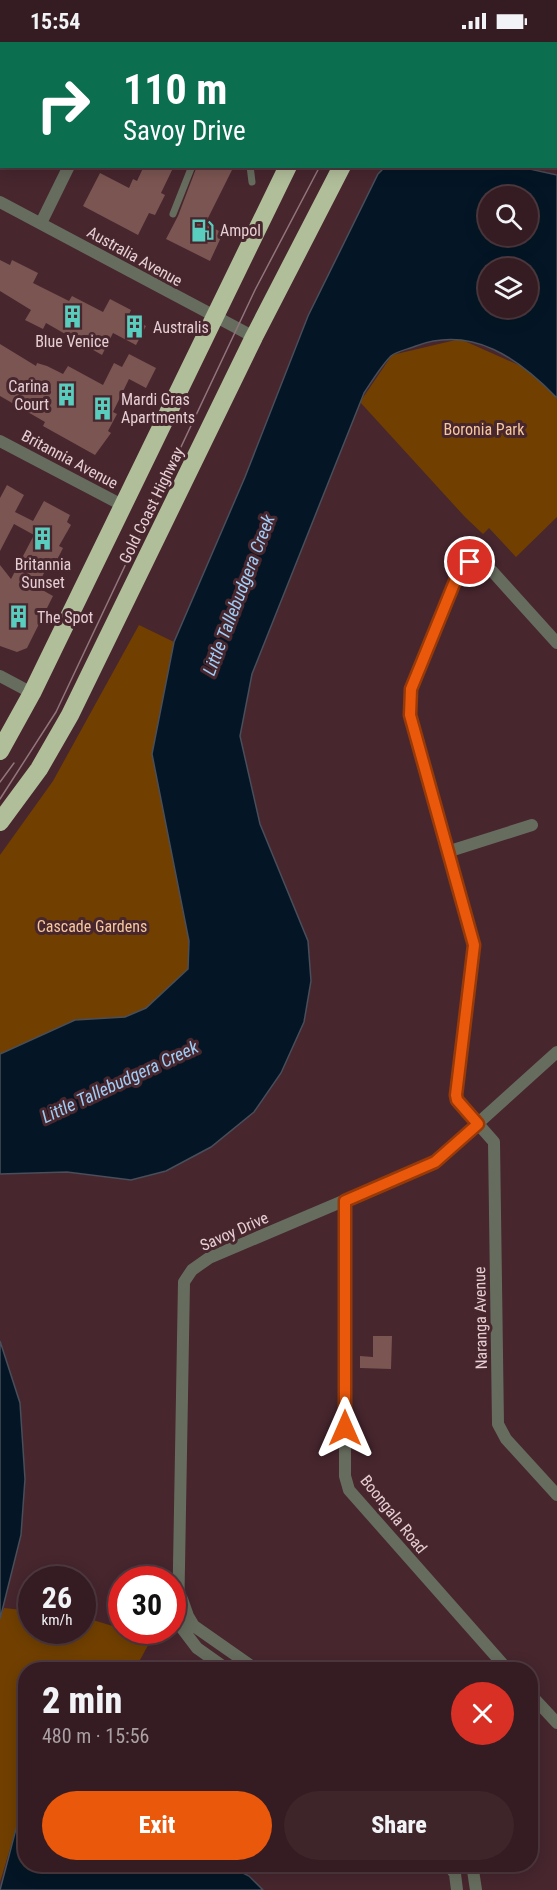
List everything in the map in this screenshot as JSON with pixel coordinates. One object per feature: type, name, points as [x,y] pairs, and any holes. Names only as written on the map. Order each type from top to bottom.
[{"type":"highway","name":"Gold Coast Highway","points":[[0,751],[32,693],[287,168]]},
{"type":"highway","name":"Gold Coast Highway","points":[[0,822],[39,768],[70,715],[254,337],[341,168]]},
{"type":"street","points":[[41,223],[68,168]]},
{"type":"street","name":"Australia Avenue","points":[[0,202],[254,337]]},
{"type":"street","name":"Britannia Avenue","points":[[0,441],[124,506]]},
{"type":"street","name":"Naranga Avenue","points":[[557,643],[492,571],[470,562],[460,569],[411,689],[410,715],[450,851],[474,945],[456,1095],[457,1100],[494,1142],[498,1424],[506,1439],[557,1495]]},
{"type":"street","points":[[0,676],[32,693]]},
{"type":"street","points":[[450,851],[532,825]]},
{"type":"street","name":"Savoy Drive","points":[[179,1566],[182,1295],[184,1282],[192,1270],[209,1258],[435,1162],[557,1052]]},
{"type":"street","name":"Boongala Road","points":[[345,1201],[345,1476],[349,1490],[501,1662]]},
{"type":"street","name":"Savoy Drive","points":[[186,1610],[194,1626],[245,1662]]},
{"type":"street","name":"Savoy Drive","points":[[186,1637],[218,1662]]},
{"type":"street","points":[[538,1703],[557,1723]]},
{"type":"street","points":[[453,1872],[457,1890]]},
{"type":"street","points":[[473,1872],[476,1890]]},
{"type":"lane","points":[[173,214],[191,168]]},
{"type":"lane","points":[[250,168],[252,182]]},
{"type":"green space","name":"Boronia Park","points":[[460,339],[530,370],[557,398],[557,517],[516,557],[489,528],[483,534],[465,517],[360,402],[392,355]]},
{"type":"green space","name":"Cascade Gardens","points":[[139,625],[174,642],[152,754],[189,941],[188,969],[146,1008],[125,1017],[75,1020],[0,1054],[0,855],[53,781]]},
{"type":"green space","points":[[4,1608],[18,1610],[18,1644],[96,1644],[96,1621],[108,1625],[108,1644],[149,1644],[139,1662],[18,1662],[18,1826],[0,1882],[0,1619]]},
{"type":"water","name":"Little Tallebudgera Creek","points":[[384,168],[525,168],[557,175],[557,398],[527,370],[511,359],[476,343],[457,340],[437,341],[400,351],[391,356],[364,393],[252,674],[240,736],[260,824],[308,941],[311,981],[304,1022],[281,1073],[254,1112],[211,1147],[166,1171],[131,1180],[67,1172],[0,1174],[0,1054],[75,1020],[125,1017],[146,1008],[188,969],[189,941],[152,754],[174,642],[245,477],[308,316],[378,174]]},
{"type":"water","points":[[0,1341],[20,1403],[25,1479],[21,1535],[0,1619]]},
{"type":"water","points":[[18,1826],[18,1872],[241,1872],[249,1876],[263,1890],[0,1890]]},
{"type":"building","points":[[143,168],[173,168],[161,193],[165,195],[155,215],[149,213],[138,235],[83,206],[100,173],[129,188],[133,179],[137,181]]},
{"type":"building","points":[[196,168],[233,168],[205,224],[223,233],[210,261],[166,239],[178,216]]},
{"type":"building","points":[[0,260],[10,265],[12,260],[38,273],[33,283],[69,301],[72,296],[103,312],[110,299],[131,310],[128,317],[146,326],[136,345],[113,333],[102,355],[46,323],[43,329],[25,320],[31,310],[0,291]]},
{"type":"building","points":[[0,344],[36,366],[37,363],[63,374],[68,366],[103,385],[114,363],[122,367],[129,354],[156,368],[146,388],[129,379],[113,412],[117,414],[108,431],[111,433],[95,455],[43,426],[45,422],[0,396]]},
{"type":"building","points":[[7,485],[24,495],[15,512],[33,521],[44,501],[70,515],[67,522],[71,525],[59,546],[63,548],[55,564],[50,561],[37,587],[53,596],[27,648],[17,652],[0,646],[0,565],[11,579],[34,535],[14,524],[0,551],[0,498]]},
{"type":"building","points":[[373,1336],[392,1336],[391,1369],[360,1368],[360,1356],[373,1357]]},
{"type":"tram line","points":[[0,799],[56,712],[255,290],[319,168]]},
{"type":"tram line","points":[[0,782],[14,763]]},
{"type":"place","name":"Ampol","points":[[202,230]]},
{"type":"place","name":"Blue Venice","points":[[72,316]]},
{"type":"place","name":"Australis","points":[[135,327]]},
{"type":"place","name":"Carina Court","points":[[67,395]]},
{"type":"place","name":"Mardi Gras Apartments","points":[[103,408]]},
{"type":"place","name":"Britannia Sunset","points":[[43,539]]},
{"type":"place","name":"The Spot","points":[[19,617]]},
{"type":"route","points":[[345,1428],[345,1201],[435,1162],[478,1124],[457,1100],[456,1095],[474,945],[450,851],[410,715],[411,689],[460,569],[470,562]]}]
